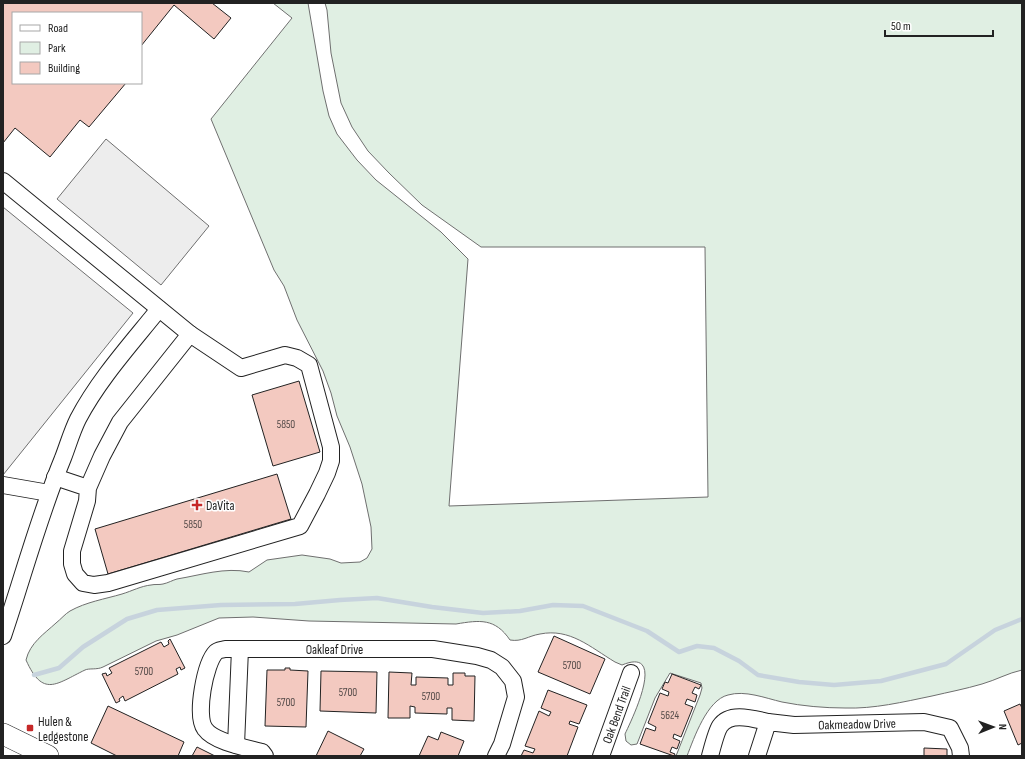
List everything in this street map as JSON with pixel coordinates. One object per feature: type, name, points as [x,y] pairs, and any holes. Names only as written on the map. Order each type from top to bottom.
[{"type":"main road","points":[[3,734],[48,756]]},
{"type":"street","points":[[4,185],[190,334],[241,368],[285,355],[297,358],[309,365],[331,447],[331,461],[317,494],[300,526],[108,583],[94,585],[83,582],[75,574],[72,564],[72,551],[87,501],[88,488],[102,456],[120,422],[190,334]]},
{"type":"street","points":[[3,636],[20,586],[48,493],[78,419],[93,394],[159,309]]},
{"type":"street","points":[[55,477],[88,488]]},
{"type":"street","points":[[3,485],[48,493]]},
{"type":"street","name":"Oakleaf Drive","points":[[265,756],[262,752],[215,738],[204,729],[200,710],[203,689],[212,660],[217,652],[225,649],[433,649],[477,656],[491,660],[502,667],[513,681],[516,697],[502,744],[496,756]]},
{"type":"street","points":[[236,745],[240,649]]},
{"type":"street","name":"Oak Bend Trail","points":[[601,756],[631,673]]},
{"type":"street","points":[[710,756],[720,726],[728,719],[740,717],[768,722],[757,756]]},
{"type":"street","name":"Oakmeadow Drive","points":[[768,722],[794,725],[924,722],[950,728],[960,748],[961,756]]},
{"type":"green space","points":[[273,3],[308,3],[323,91],[329,116],[337,134],[357,160],[376,180],[441,232],[468,259],[449,506],[708,497],[705,247],[481,247],[422,205],[368,151],[352,127],[341,103],[331,53],[325,3],[1022,3],[1022,670],[963,689],[899,703],[856,708],[797,705],[741,693],[728,695],[720,698],[708,712],[702,721],[687,756],[676,756],[700,695],[702,688],[701,683],[670,673],[655,698],[637,744],[631,745],[626,741],[625,734],[639,701],[643,687],[645,675],[643,666],[636,662],[622,665],[579,640],[561,634],[540,634],[522,640],[510,640],[499,628],[486,622],[456,624],[309,621],[253,617],[219,618],[177,635],[156,641],[103,667],[85,670],[58,683],[44,684],[38,680],[26,660],[28,654],[38,639],[66,614],[82,605],[122,594],[144,586],[163,584],[177,579],[231,570],[249,572],[267,560],[302,555],[330,559],[341,563],[360,562],[367,558],[372,549],[371,527],[362,484],[350,447],[337,416],[323,371],[297,320],[284,286],[274,270],[211,119],[292,18]]},
{"type":"shaded area","points":[[106,139],[209,226],[161,285],[57,199]]},
{"type":"shaded area","points":[[3,207],[133,313],[3,475]]},
{"type":"building","points":[[3,3],[212,3],[231,18],[214,39],[174,5],[142,45],[142,12],[12,12],[12,84],[125,84],[89,127],[80,120],[50,157],[15,128],[3,143]]},
{"type":"building","points":[[299,381],[320,452],[273,466],[252,395]]},
{"type":"building","points":[[277,474],[291,519],[108,574],[95,529]]},
{"type":"building","points":[[554,636],[605,659],[590,694],[538,672]]},
{"type":"building","points":[[170,639],[185,668],[181,670],[180,667],[176,669],[178,674],[125,701],[123,696],[119,699],[120,701],[116,703],[102,674],[106,673],[107,676],[112,673],[109,668],[161,642],[164,647],[169,644],[168,641]]},
{"type":"building","points":[[285,668],[290,668],[290,670],[308,671],[306,727],[265,726],[267,670],[285,670]]},
{"type":"building","points":[[321,671],[377,672],[376,713],[320,711]]},
{"type":"building","points":[[389,672],[412,673],[411,685],[416,685],[416,677],[448,678],[448,685],[453,685],[453,673],[465,673],[465,676],[475,676],[474,721],[452,720],[452,708],[447,708],[447,714],[415,713],[415,707],[410,706],[410,718],[388,718]]},
{"type":"building","points":[[672,674],[701,685],[699,689],[695,687],[692,693],[697,695],[695,702],[687,699],[685,704],[693,707],[681,737],[674,734],[673,738],[680,741],[677,749],[672,747],[670,752],[675,754],[674,756],[640,744],[646,728],[655,731],[656,727],[648,723],[660,693],[668,696],[669,692],[662,689],[665,682],[668,683]]},
{"type":"building","points":[[548,690],[587,705],[579,724],[570,721],[569,724],[578,727],[567,756],[521,756],[524,750],[533,753],[535,749],[525,746],[539,711],[549,716],[551,712],[541,708]]},
{"type":"building","points":[[1020,704],[1022,708],[1022,743],[1018,745],[1004,711]]},
{"type":"building","points":[[108,706],[184,742],[178,756],[117,756],[91,743]]},
{"type":"building","points":[[328,731],[364,749],[360,756],[316,756]]},
{"type":"building","points":[[441,732],[464,741],[458,756],[419,756],[428,736],[438,740]]},
{"type":"building","points":[[197,747],[215,756],[192,756]]},
{"type":"building","points":[[924,748],[947,749],[947,756],[924,756]]},
{"type":"waterway","points":[[34,675],[59,668],[83,647],[127,619],[157,610],[221,605],[295,604],[377,598],[432,607],[483,613],[520,611],[553,605],[583,606],[647,631],[679,652],[697,646],[714,648],[739,661],[758,675],[799,682],[834,685],[881,681],[946,664],[995,630],[1022,619]]},
{"type":"place","name":"DaVita","points":[[197,505]]},
{"type":"place","name":"Hulen & Ledgestone","points":[[30,728]]}]
